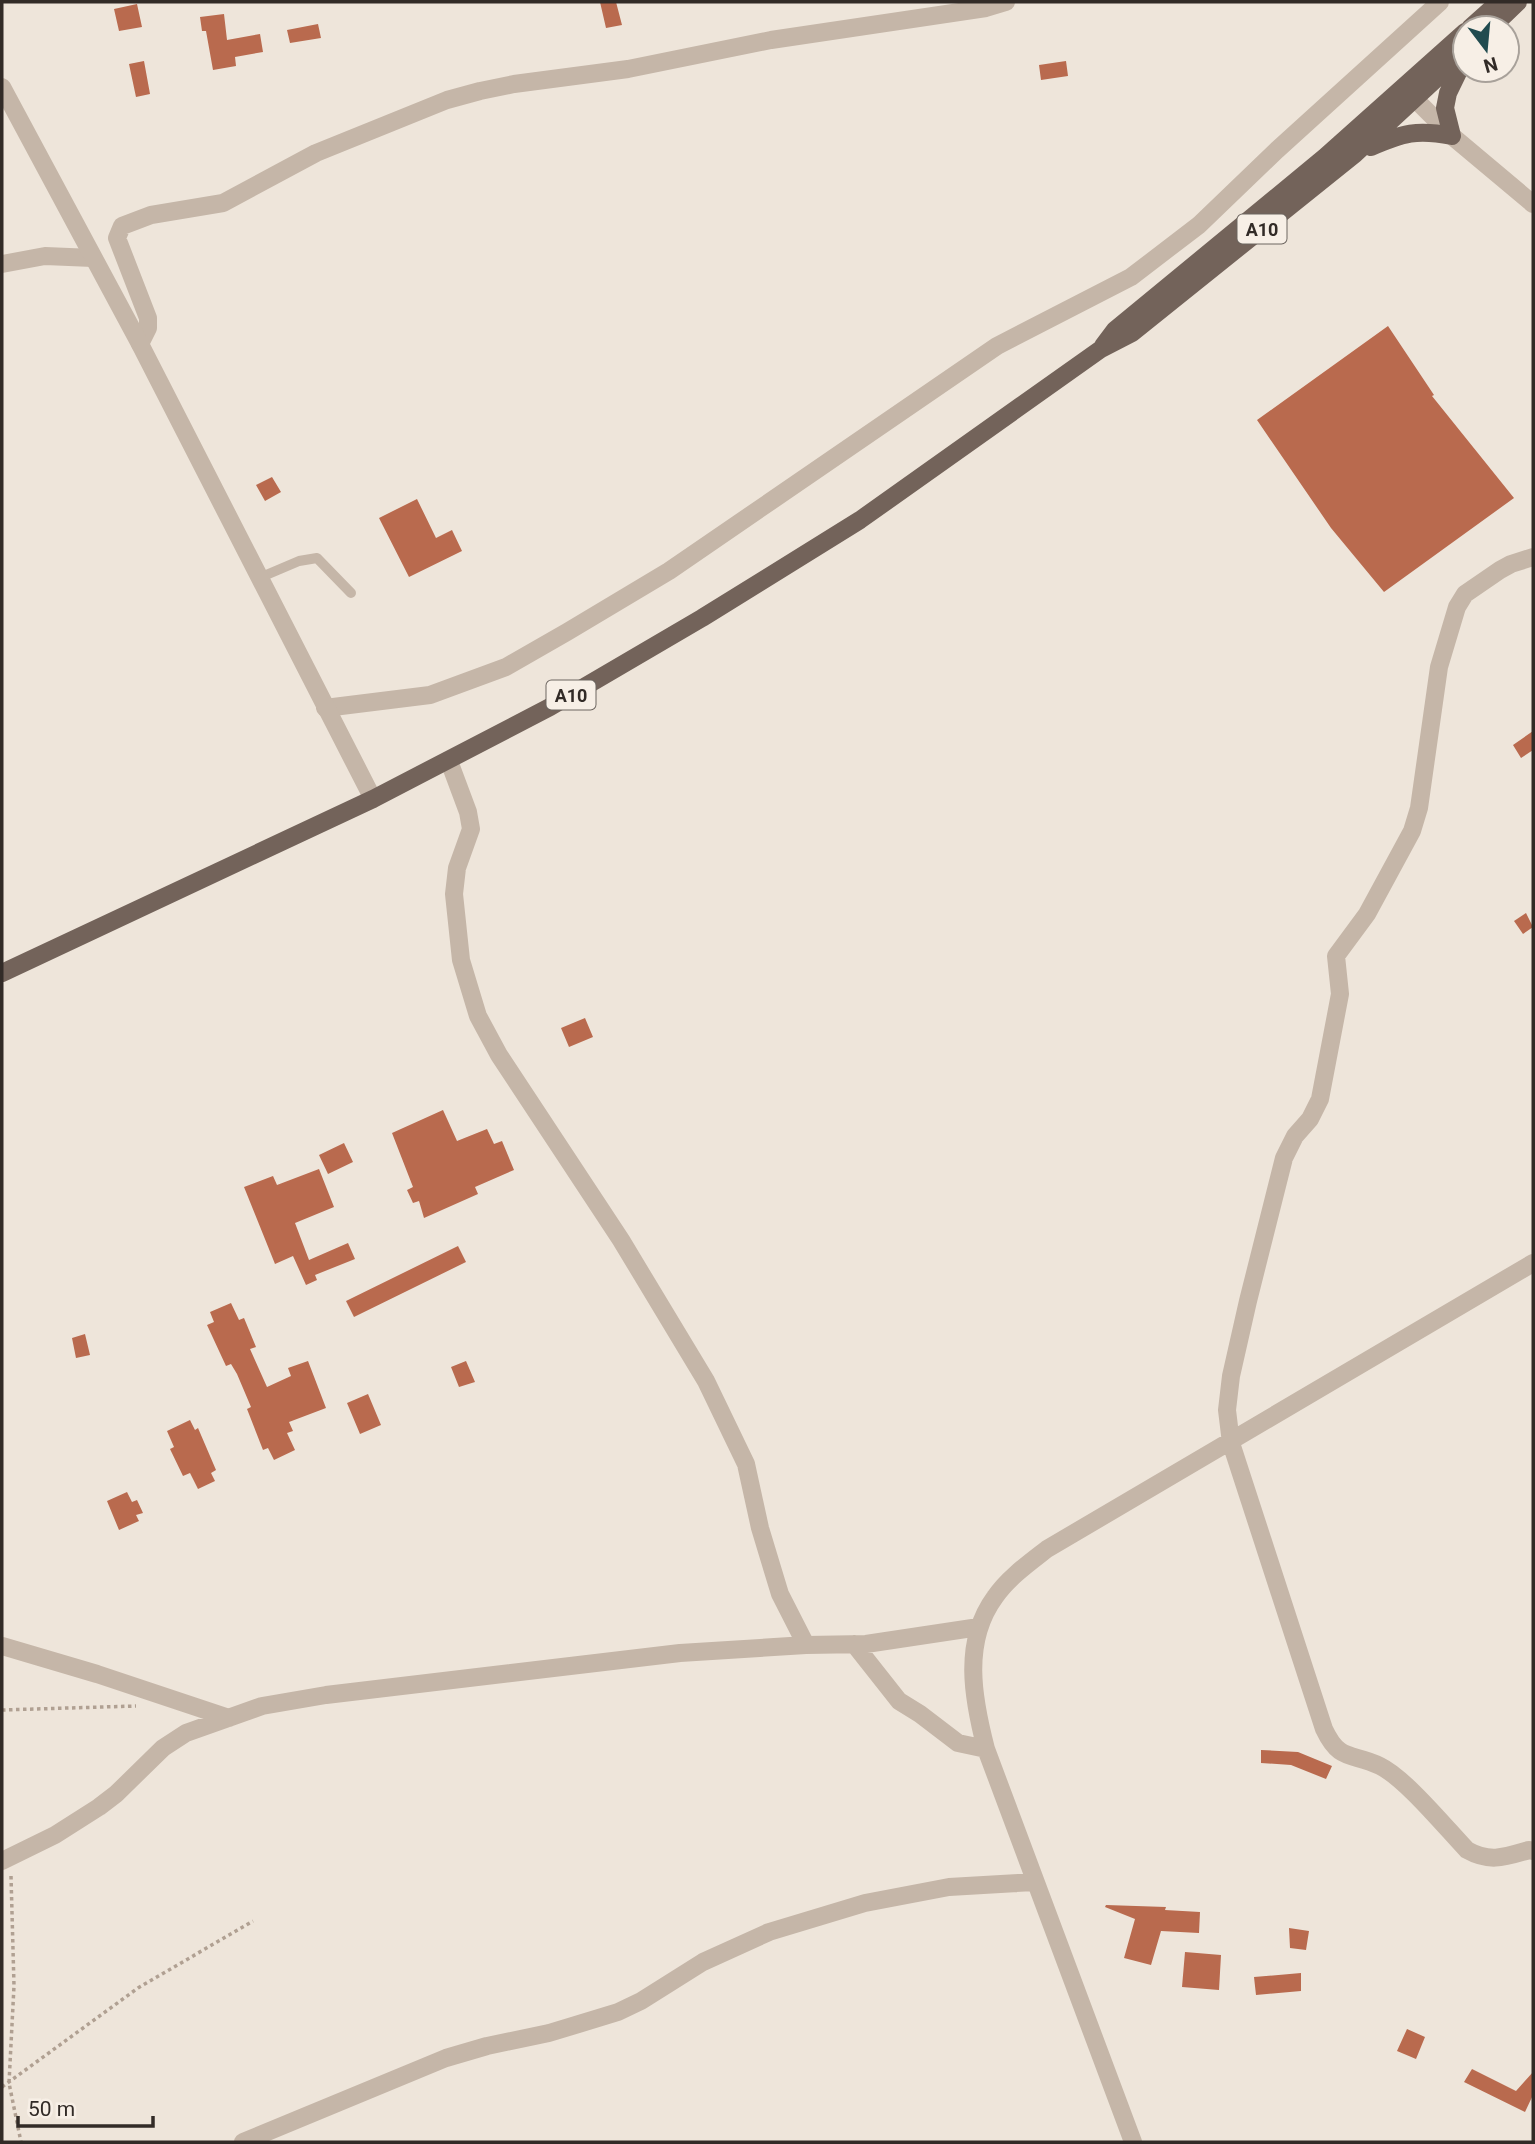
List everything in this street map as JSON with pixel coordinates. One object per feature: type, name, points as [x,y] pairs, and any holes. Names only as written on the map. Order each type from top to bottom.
[{"type":"main road","points":[[1486,14],[1499,2]]},
{"type":"main road","name":"A10","points":[[2,973],[449,761],[550,707],[780,571],[860,520],[1101,349],[1132,333],[1355,154],[1451,49]]},
{"type":"main road","name":"A10","points":[[1101,349],[1115,330],[1325,157],[1451,63]]},
{"type":"main road","points":[[1355,154],[1416,131],[1452,136],[1446,108],[1452,84]]},
{"type":"street","points":[[140,344],[148,328],[148,318],[117,238],[122,226],[150,215],[223,203],[316,153],[447,100],[480,91],[628,69],[771,40],[986,8],[1006,2]]},
{"type":"street","points":[[325,708],[430,695],[506,667],[669,571],[996,346],[1074,308],[1141,270],[1199,225],[1440,2]]},
{"type":"street","points":[[2,87],[140,344],[373,799]]},
{"type":"street","points":[[1410,94],[1452,136],[1533,204]]},
{"type":"street","points":[[2,264],[45,256],[93,258]]},
{"type":"street","points":[[1533,557],[1500,570],[1465,594],[1457,607],[1439,667],[1416,819],[1367,914],[1336,956],[1340,994],[1321,1099],[1310,1119],[1295,1136],[1284,1158],[1248,1300],[1231,1376],[1227,1410],[1231,1443],[1331,1744],[1340,1752],[1368,1761],[1392,1773],[1467,1850],[1478,1856],[1497,1858],[1533,1851]]},
{"type":"street","points":[[449,761],[468,812],[471,829],[457,867],[455,904],[461,960],[478,1016],[499,1055],[614,1229],[706,1381],[746,1464],[760,1528],[780,1594],[806,1645]]},
{"type":"street","points":[[1133,2142],[986,1749],[976,1711],[974,1686],[973,1649],[979,1627],[994,1597],[1019,1571],[1047,1549],[1533,1264]]},
{"type":"street","points":[[6,1859],[55,1835],[99,1807],[163,1748],[186,1733],[261,1706],[326,1695],[680,1653],[854,1644],[979,1627]]},
{"type":"street","points":[[854,1644],[899,1701],[958,1743],[986,1749]]},
{"type":"street","points":[[2,1646],[229,1718]]},
{"type":"street","points":[[243,2142],[446,2058],[549,2033],[618,2012],[704,1962],[769,1932],[865,1903],[949,1886],[1034,1882]]},
{"type":"lane","points":[[259,578],[299,561],[317,558],[351,593]]},
{"type":"path","points":[[2,1710],[147,1706]]},
{"type":"path","points":[[6,1859],[14,1986],[9,2082],[21,2142]]},
{"type":"path","points":[[2,2087],[138,1988],[253,1921]]},
{"type":"building","points":[[600,2],[616,2],[622,25],[606,28]]},
{"type":"building","points":[[137,4],[142,27],[119,31],[114,9]]},
{"type":"building","points":[[224,14],[227,40],[260,34],[263,52],[235,57],[236,66],[213,70],[206,31],[202,31],[200,17]]},
{"type":"building","points":[[318,24],[321,38],[290,43],[287,30]]},
{"type":"building","points":[[144,61],[150,94],[136,97],[129,64]]},
{"type":"building","points":[[1066,61],[1068,76],[1041,80],[1039,65]]},
{"type":"building","points":[[1388,326],[1434,395],[1432,396],[1514,498],[1384,592],[1331,528],[1257,420]]},
{"type":"building","points":[[272,477],[281,492],[265,501],[256,485]]},
{"type":"building","points":[[417,499],[436,538],[452,530],[462,551],[409,577],[379,518]]},
{"type":"building","points":[[1533,731],[1533,750],[1521,758],[1513,745]]},
{"type":"building","points":[[1526,913],[1533,927],[1523,934],[1514,921]]},
{"type":"building","points":[[585,1018],[593,1037],[569,1047],[561,1028]]},
{"type":"building","points":[[443,1110],[457,1141],[487,1129],[494,1144],[502,1141],[514,1170],[475,1187],[478,1194],[424,1218],[419,1201],[413,1203],[407,1190],[413,1187],[392,1133]]},
{"type":"building","points":[[344,1143],[353,1162],[328,1174],[319,1155]]},
{"type":"building","points":[[319,1169],[334,1207],[295,1223],[309,1260],[348,1243],[355,1259],[315,1275],[317,1280],[306,1285],[293,1256],[275,1264],[244,1187],[273,1176],[277,1185]]},
{"type":"building","points":[[458,1246],[466,1262],[354,1317],[346,1301]]},
{"type":"building","points":[[231,1303],[239,1320],[244,1318],[256,1347],[250,1349],[267,1387],[291,1376],[288,1368],[308,1361],[326,1408],[289,1422],[293,1431],[287,1433],[295,1450],[274,1460],[268,1448],[263,1450],[247,1409],[251,1407],[237,1374],[231,1364],[226,1366],[207,1325],[214,1322],[210,1312]]},
{"type":"building","points":[[85,1334],[90,1355],[76,1358],[72,1338]]},
{"type":"building","points":[[466,1361],[475,1382],[459,1387],[451,1367]]},
{"type":"building","points":[[368,1394],[381,1425],[360,1434],[347,1403]]},
{"type":"building","points":[[190,1420],[195,1430],[198,1428],[216,1470],[211,1473],[215,1481],[198,1489],[190,1473],[183,1476],[170,1449],[174,1447],[167,1431]]},
{"type":"building","points":[[127,1492],[132,1502],[137,1500],[143,1513],[136,1515],[139,1521],[119,1530],[107,1501]]},
{"type":"building","points":[[1261,1750],[1298,1752],[1332,1766],[1326,1779],[1291,1765],[1261,1763]]},
{"type":"building","points":[[1105,1907],[1166,1907],[1165,1910],[1200,1912],[1199,1933],[1161,1931],[1151,1965],[1124,1958],[1135,1919]]},
{"type":"building","points":[[1289,1928],[1309,1931],[1306,1950],[1290,1948]]},
{"type":"building","points":[[1185,1952],[1221,1955],[1219,1990],[1182,1987]]},
{"type":"building","points":[[1301,1973],[1301,1991],[1256,1995],[1254,1977]]},
{"type":"building","points":[[1407,2029],[1425,2037],[1416,2059],[1397,2051]]},
{"type":"building","points":[[1472,2069],[1516,2091],[1533,2072],[1533,2095],[1525,2112],[1464,2082]]}]
